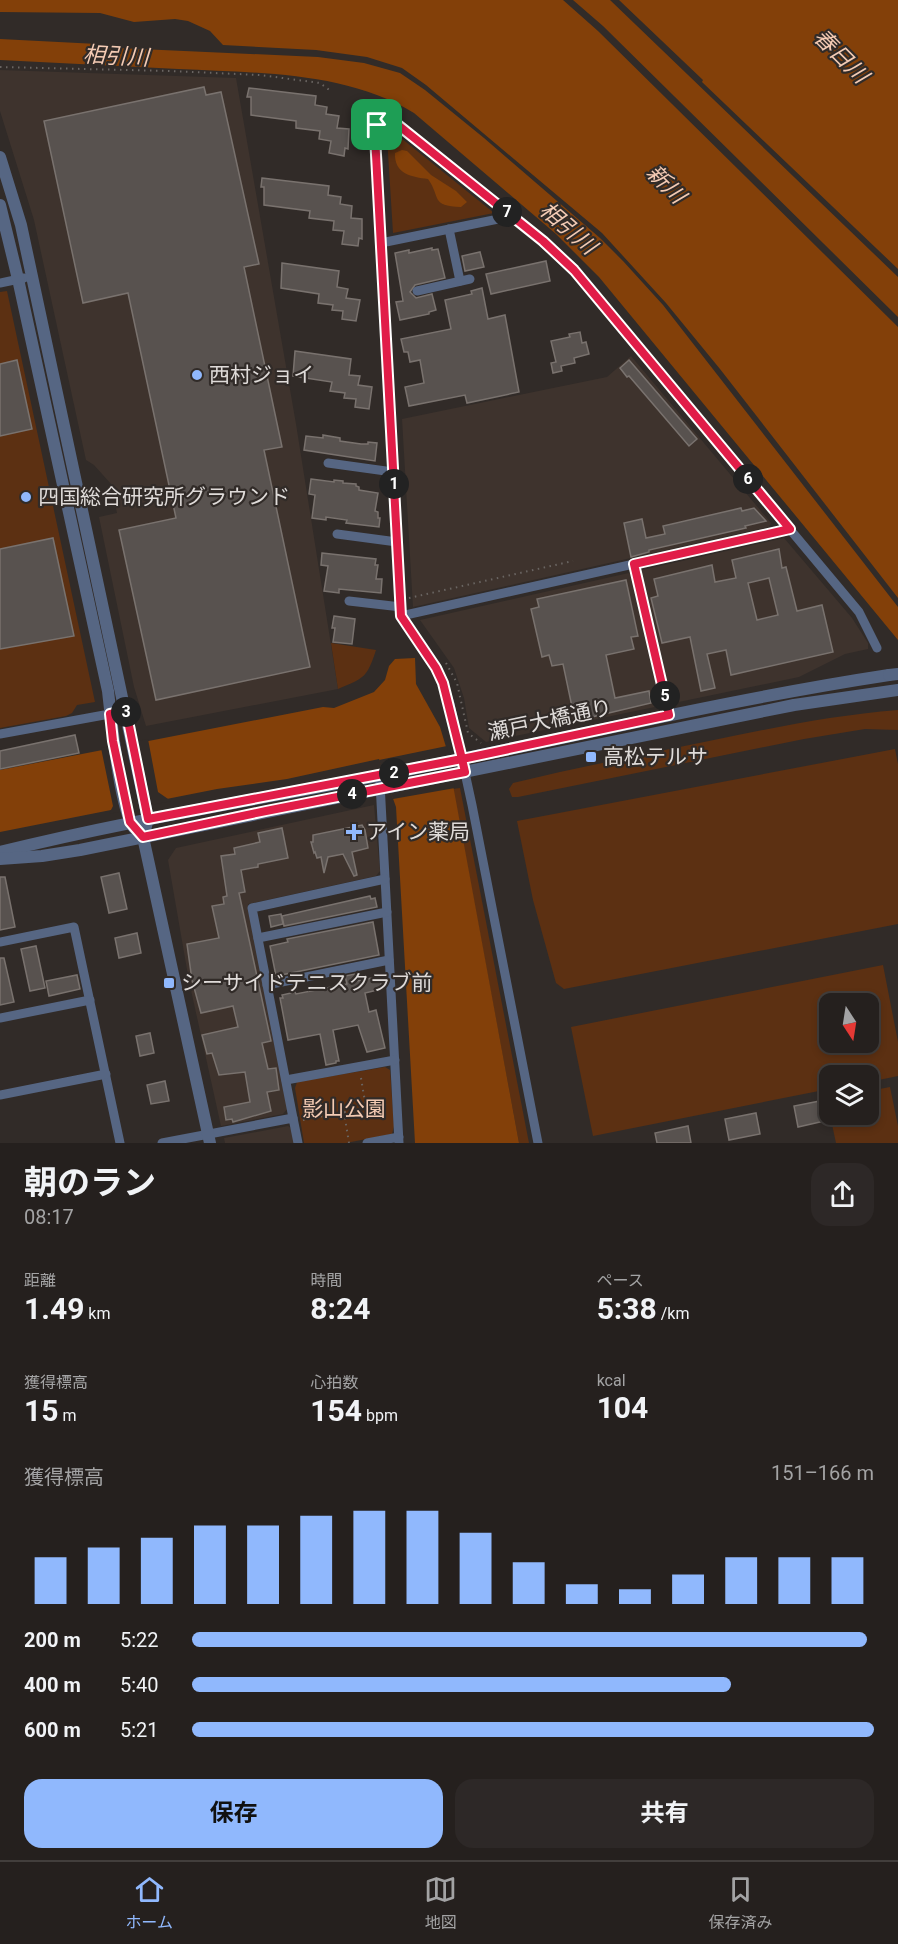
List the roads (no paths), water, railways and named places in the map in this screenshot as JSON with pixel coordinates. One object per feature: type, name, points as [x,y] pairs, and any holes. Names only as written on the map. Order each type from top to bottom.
[{"type":"street","points":[[538,1143],[465,772],[443,683],[401,612],[375,129],[377,125],[386,120],[392,120],[513,216],[574,270],[859,612],[877,648]]},
{"type":"street","points":[[0,157],[21,225],[126,711],[146,813],[143,837],[210,1138]]},
{"type":"street","points":[[0,205],[108,691],[113,741],[128,816],[143,837]]},
{"type":"street","points":[[381,243],[513,216]]},
{"type":"street","points":[[417,291],[465,280],[449,229]]},
{"type":"street","points":[[0,283],[32,276]]},
{"type":"street","points":[[328,463],[393,472]]},
{"type":"street","points":[[349,601],[413,614],[790,529]]},
{"type":"street","points":[[337,534],[397,542]]},
{"type":"street","points":[[634,564],[669,715]]},
{"type":"street","name":"瀬戸大橋通り","points":[[0,852],[128,816],[381,775],[791,691],[894,675]]},
{"type":"street","name":"瀬戸大橋通り","points":[[0,859],[42,856],[143,837],[794,705],[898,690]]},
{"type":"street","points":[[0,734],[126,711]]},
{"type":"street","points":[[368,1143],[399,1140],[385,879],[385,788],[381,775]]},
{"type":"street","points":[[298,1143],[252,908],[385,879]]},
{"type":"street","points":[[258,938],[387,912]]},
{"type":"street","points":[[0,942],[74,927],[120,1143]]},
{"type":"street","points":[[267,985],[389,960]]},
{"type":"street","points":[[0,1018],[90,1000]]},
{"type":"street","points":[[286,1080],[395,1060]]},
{"type":"street","points":[[0,1095],[106,1074]]},
{"type":"street","points":[[162,1143],[210,1138],[294,1120]]},
{"type":"water","name":"新川","points":[[0,0],[563,0],[598,31],[898,327],[898,598],[720,369],[666,303],[602,233],[426,85],[402,68],[367,57],[316,50],[223,45],[210,31],[188,21],[175,19],[134,22],[100,13],[0,12]]},
{"type":"water","points":[[573,0],[610,0],[898,277],[898,317],[603,26]]},
{"type":"water","name":"春日川","points":[[619,0],[898,0],[898,269],[702,82],[703,80]]},
{"type":"water","name":"相引川","points":[[0,39],[117,45],[118,48],[318,57],[364,63],[400,73],[425,90],[484,138],[600,238],[663,305],[898,607],[898,640],[599,277],[556,234],[414,113],[387,99],[359,89],[300,77],[0,60]]},
{"type":"water","points":[[402,150],[407,151],[431,175],[456,191],[467,202],[461,207],[440,202],[428,179],[405,173],[397,166],[395,153]]},
{"type":"water","points":[[415,658],[416,684],[440,727],[446,747],[519,1143],[415,1143],[396,807],[379,759],[287,779],[217,789],[0,832],[0,770],[323,707],[334,708],[374,692],[385,680],[389,666],[395,659]]},
{"type":"place","name":"西村ジョイ","points":[[197,375]]},
{"type":"place","name":"四国総合研究所グラウンド","points":[[26,497]]},
{"type":"place","name":"高松テルサ","points":[[591,757]]},
{"type":"place","name":"アイン薬局","points":[[354,832]]},
{"type":"place","name":"シーサイドテニスクラブ前","points":[[169,983]]},
{"type":"park label","name":"影山公園","points":[[344,1109]]}]
